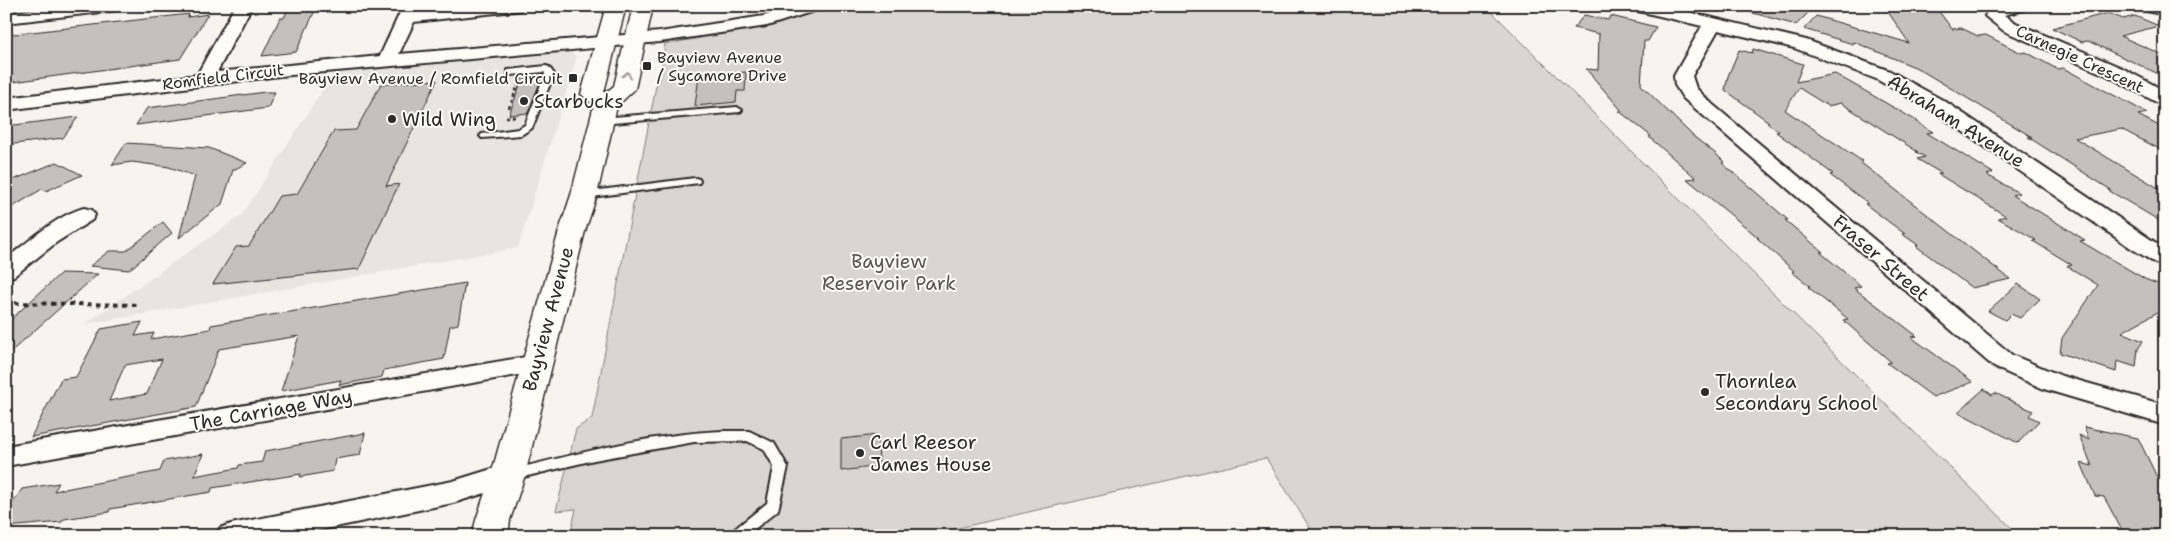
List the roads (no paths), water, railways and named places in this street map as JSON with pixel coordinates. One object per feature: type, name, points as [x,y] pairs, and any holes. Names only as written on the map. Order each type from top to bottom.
[{"type":"main road","points":[[616,6],[621,41],[624,89],[604,112],[592,94],[621,41],[643,6]]},
{"type":"main road","name":"Bayview Avenue","points":[[490,536],[508,475],[572,231],[584,195],[604,112]]},
{"type":"street","points":[[6,18],[111,6]]},
{"type":"street","points":[[204,79],[244,6]]},
{"type":"street","points":[[387,61],[410,12],[514,6]]},
{"type":"street","name":"Romfield Circuit","points":[[6,104],[294,69],[621,41],[767,21],[811,6]]},
{"type":"street","name":"Abraham Avenue","points":[[1640,6],[1820,50],[1862,65],[1903,85],[1939,106],[2139,243],[2165,258]]},
{"type":"street","name":"Carnegie Crescent","points":[[2017,6],[1995,12],[1994,16],[2010,27],[2108,69],[2165,99]]},
{"type":"street","points":[[2148,6],[2165,10]]},
{"type":"street","name":"Fraser Street","points":[[1713,23],[1683,81],[1689,92],[1705,108],[2003,361],[2053,383],[2165,416]]},
{"type":"street","points":[[6,271],[49,237],[84,215]]},
{"type":"street","name":"The Carriage Way","points":[[6,456],[537,364]]},
{"type":"street","points":[[231,536],[453,492],[508,475]]},
{"type":"lane","points":[[485,136],[521,132],[529,126],[550,74],[546,69],[511,72]]},
{"type":"lane","points":[[604,112],[737,110]]},
{"type":"lane","points":[[584,195],[695,181]]},
{"type":"lane","points":[[508,475],[594,455],[694,437],[749,436],[769,446],[781,467],[773,506],[736,536]]},
{"type":"place","name":"Bayview Avenue / Sycamore Drive","points":[[647,66]]},
{"type":"place","name":"Bayview Avenue / Romfield Circuit","points":[[573,78]]},
{"type":"place","name":"Starbucks","points":[[524,101]]},
{"type":"place","name":"Wild Wing","points":[[392,119]]},
{"type":"place","name":"Thornlea Secondary School","points":[[1705,392]]},
{"type":"place","name":"Carl Reesor James House","points":[[860,453]]},
{"type":"park label","name":"Bayview Reservoir Park","points":[[889,272]]}]
